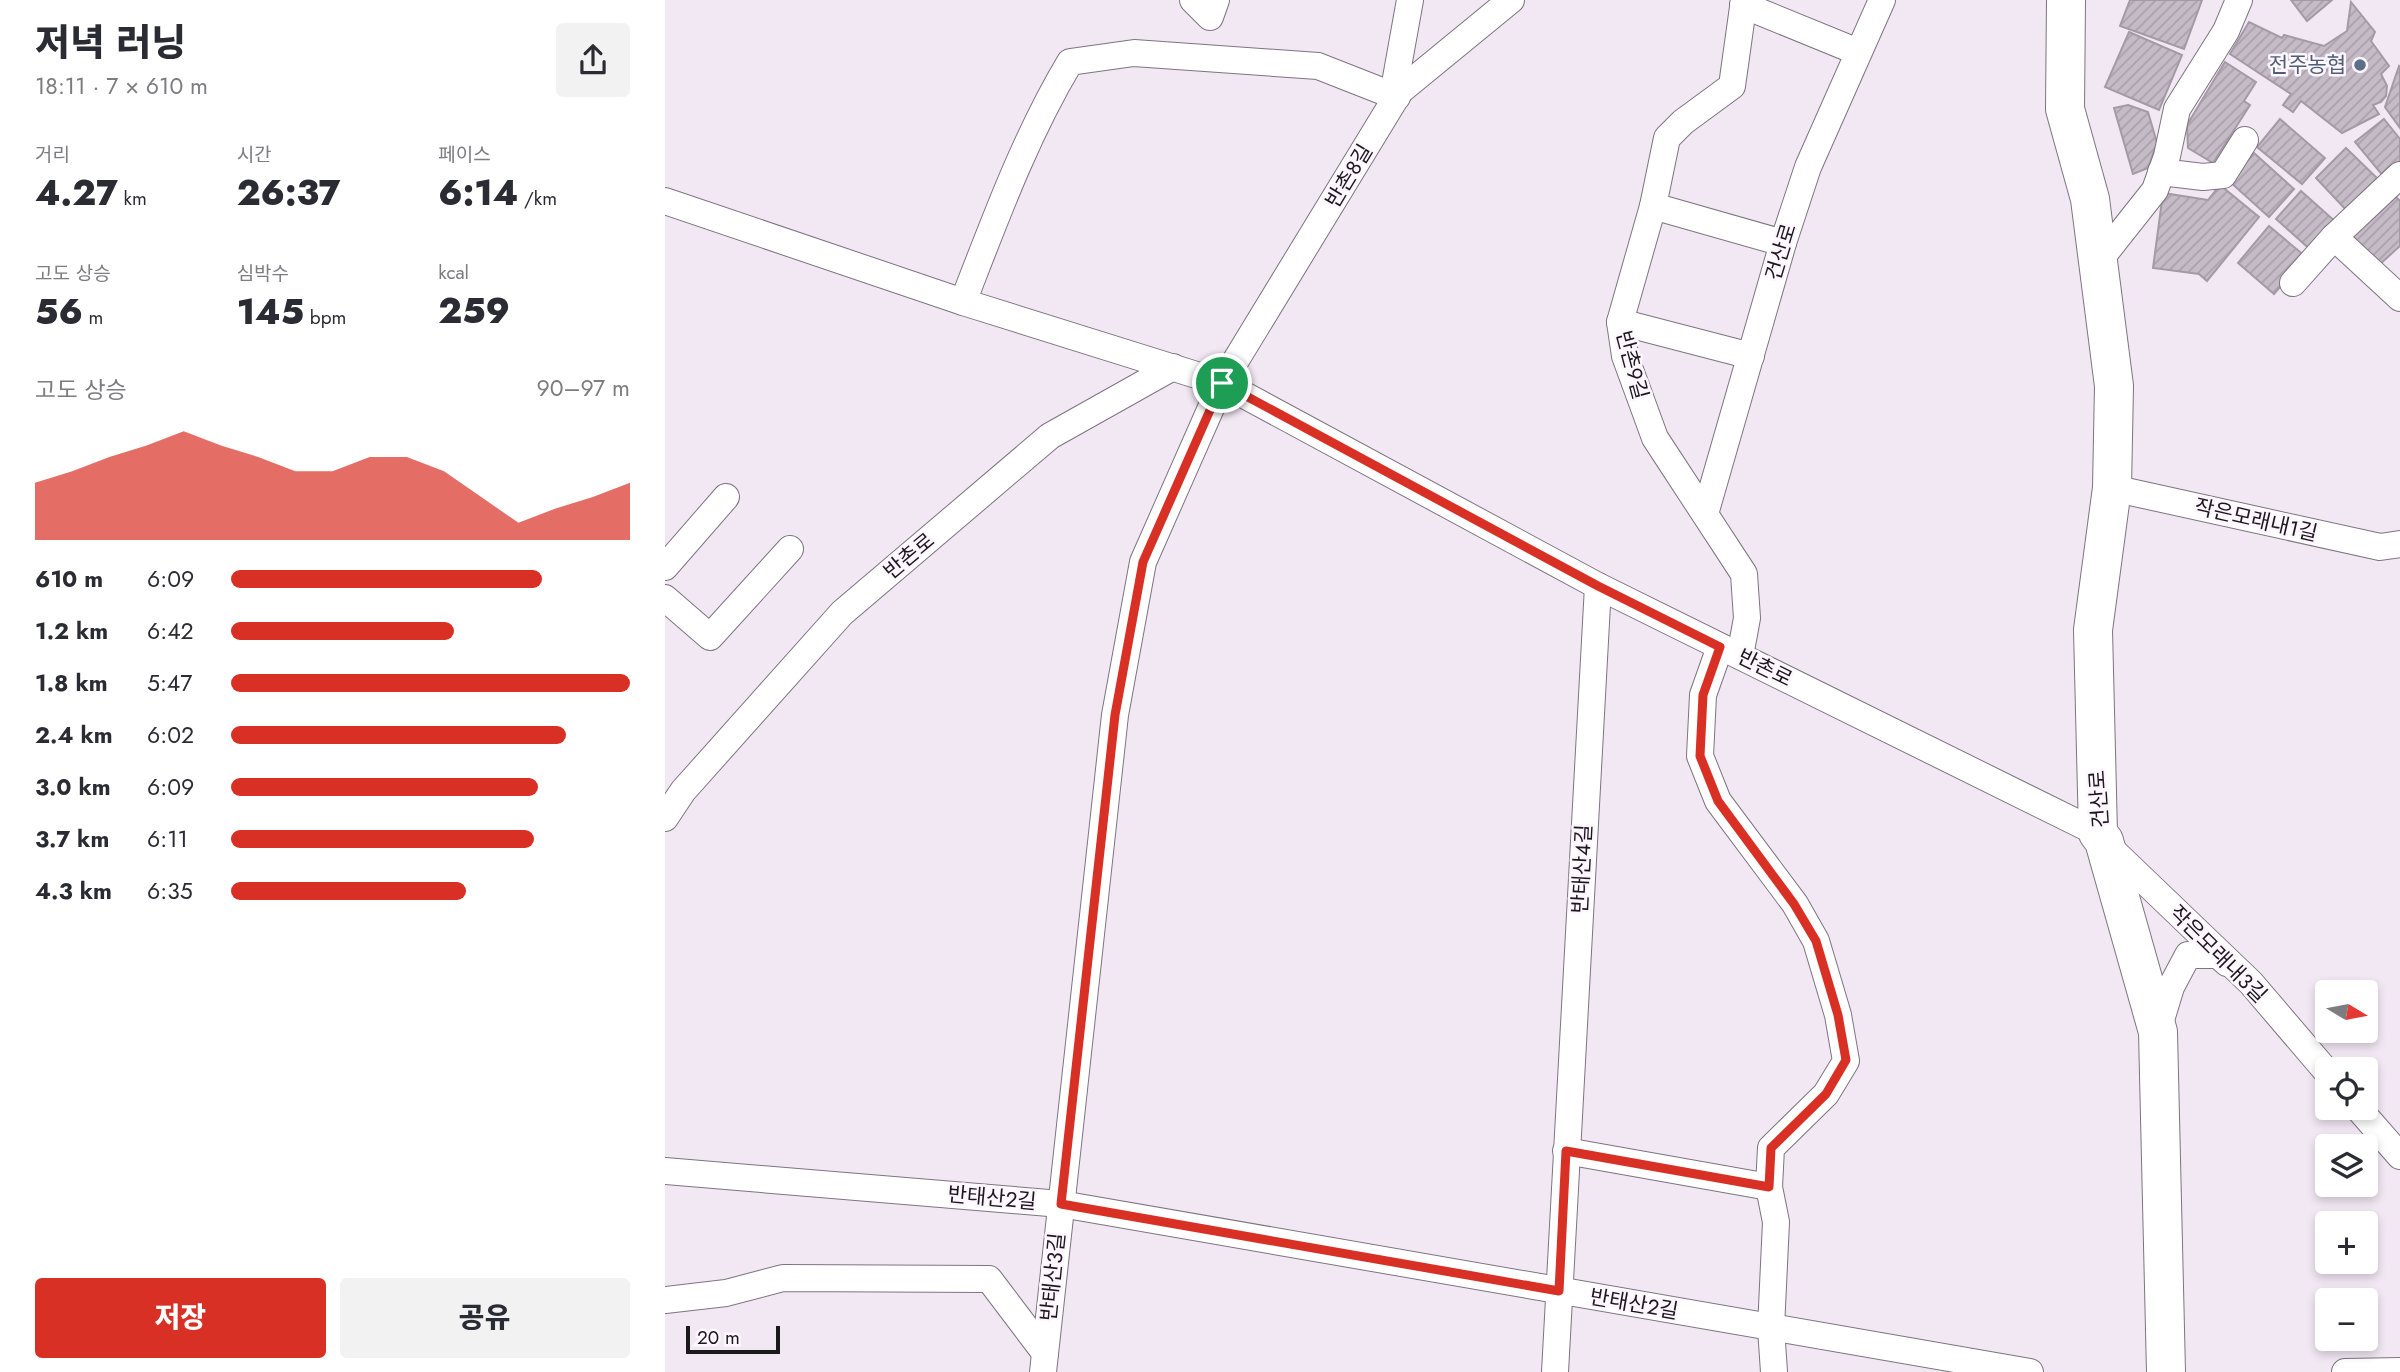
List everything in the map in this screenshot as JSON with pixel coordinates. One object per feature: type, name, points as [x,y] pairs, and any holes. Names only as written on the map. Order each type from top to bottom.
[{"type":"street","points":[[1193,0],[1210,17],[1216,0]]},
{"type":"street","points":[[963,302],[1007,189],[1047,99],[1070,62],[1134,53],[1318,66],[1399,94],[1396,78],[1410,0]]},
{"type":"street","name":"반촌8길","points":[[1222,383],[1399,94],[1511,0]]},
{"type":"street","name":"건산로","points":[[1705,514],[1783,243],[1808,167],[1882,0]]},
{"type":"street","name":"건산로","points":[[2066,0],[2065,109],[2090,199],[2114,386],[2112,488],[2093,630],[2101,837],[2158,1032],[2166,1372]]},
{"type":"street","points":[[2098,262],[2155,190],[2177,109],[2226,31],[2239,0]]},
{"type":"street","points":[[1744,3],[1858,52]]},
{"type":"street","name":"반촌9길","points":[[1730,651],[1747,618],[1744,574],[1655,438],[1625,356],[1620,322],[1653,206],[1667,138],[1683,122],[1732,86],[1744,3]]},
{"type":"street","points":[[2161,172],[2203,177],[2223,175],[2245,140]]},
{"type":"street","points":[[2293,283],[2334,237],[2400,175]]},
{"type":"street","name":"반촌로","points":[[665,201],[963,302],[1222,383],[1598,586],[2101,837]]},
{"type":"street","points":[[1653,206],[1783,243]]},
{"type":"street","points":[[2334,237],[2400,298]]},
{"type":"street","points":[[1620,322],[1751,356]]},
{"type":"street","name":"반촌로","points":[[665,818],[683,791],[842,613],[1050,436],[1173,367]]},
{"type":"street","name":"반태산3길","points":[[1044,1363],[1115,715],[1143,562],[1222,383]]},
{"type":"street","name":"작은모래내1길","points":[[2112,488],[2379,547],[2400,544]]},
{"type":"street","points":[[665,567],[726,497]]},
{"type":"street","points":[[665,598],[710,637],[790,549]]},
{"type":"street","name":"반태산4길","points":[[1555,1372],[1598,586]]},
{"type":"street","points":[[1730,651],[1703,695],[1700,756],[1718,801],[1794,904],[1816,941],[1838,1015],[1846,1060],[1826,1094],[1771,1148],[1769,1187],[1776,1222],[1771,1328],[1774,1372]]},
{"type":"street","name":"작은모래내3길","points":[[2101,837],[2251,983],[2315,1058]]},
{"type":"street","points":[[2158,1032],[2171,987],[2188,955],[2218,955],[2251,983]]},
{"type":"street","points":[[2368,1120],[2400,1156]]},
{"type":"street","points":[[1566,1151],[1769,1187]]},
{"type":"street","name":"반태산2길","points":[[665,1171],[1061,1204],[2030,1372]]},
{"type":"street","name":"반태산3길","points":[[665,1300],[726,1293],[783,1278],[989,1279],[1044,1363]]},
{"type":"street","points":[[2345,1372],[2400,1371]]},
{"type":"building","points":[[2130,0],[2202,0],[2184,49],[2120,26]]},
{"type":"building","points":[[2291,0],[2332,0],[2307,21]]},
{"type":"building","points":[[2351,2],[2375,32],[2371,41],[2389,66],[2381,74],[2387,86],[2386,96],[2373,105],[2379,114],[2342,133],[2301,101],[2293,112],[2283,105],[2291,94],[2230,54],[2249,22],[2282,38],[2284,35],[2324,46],[2347,31]]},
{"type":"building","points":[[2129,32],[2182,55],[2159,110],[2105,87]]},
{"type":"building","points":[[2225,62],[2256,82],[2244,101],[2250,105],[2213,163],[2188,148],[2187,125]]},
{"type":"building","points":[[2400,67],[2400,128],[2385,107]]},
{"type":"building","points":[[2128,105],[2148,112],[2157,143],[2148,168],[2133,174],[2114,108]]},
{"type":"building","points":[[2280,119],[2325,158],[2302,184],[2257,147]]},
{"type":"building","points":[[2384,119],[2400,139],[2400,163],[2384,177],[2355,142]]},
{"type":"building","points":[[2346,148],[2380,181],[2349,213],[2316,178]]},
{"type":"building","points":[[2254,153],[2294,189],[2269,217],[2229,181]]},
{"type":"building","points":[[2220,185],[2259,217],[2207,281],[2199,274],[2153,268],[2163,193],[2208,200]]},
{"type":"building","points":[[2301,191],[2337,223],[2312,251],[2276,219]]},
{"type":"building","points":[[2393,194],[2400,201],[2400,246],[2379,265],[2350,235]]},
{"type":"building","points":[[2269,226],[2306,257],[2274,294],[2238,263]]},
{"type":"place","name":"전주농협","points":[[2360,65]]},
{"type":"route","points":[[1222,383],[1598,586],[1720,647],[1703,695],[1700,756],[1718,801],[1794,904],[1816,941],[1838,1015],[1846,1060],[1826,1094],[1771,1148],[1769,1187],[1566,1151],[1559,1291],[1061,1204],[1115,715],[1143,562],[1222,383]]}]
